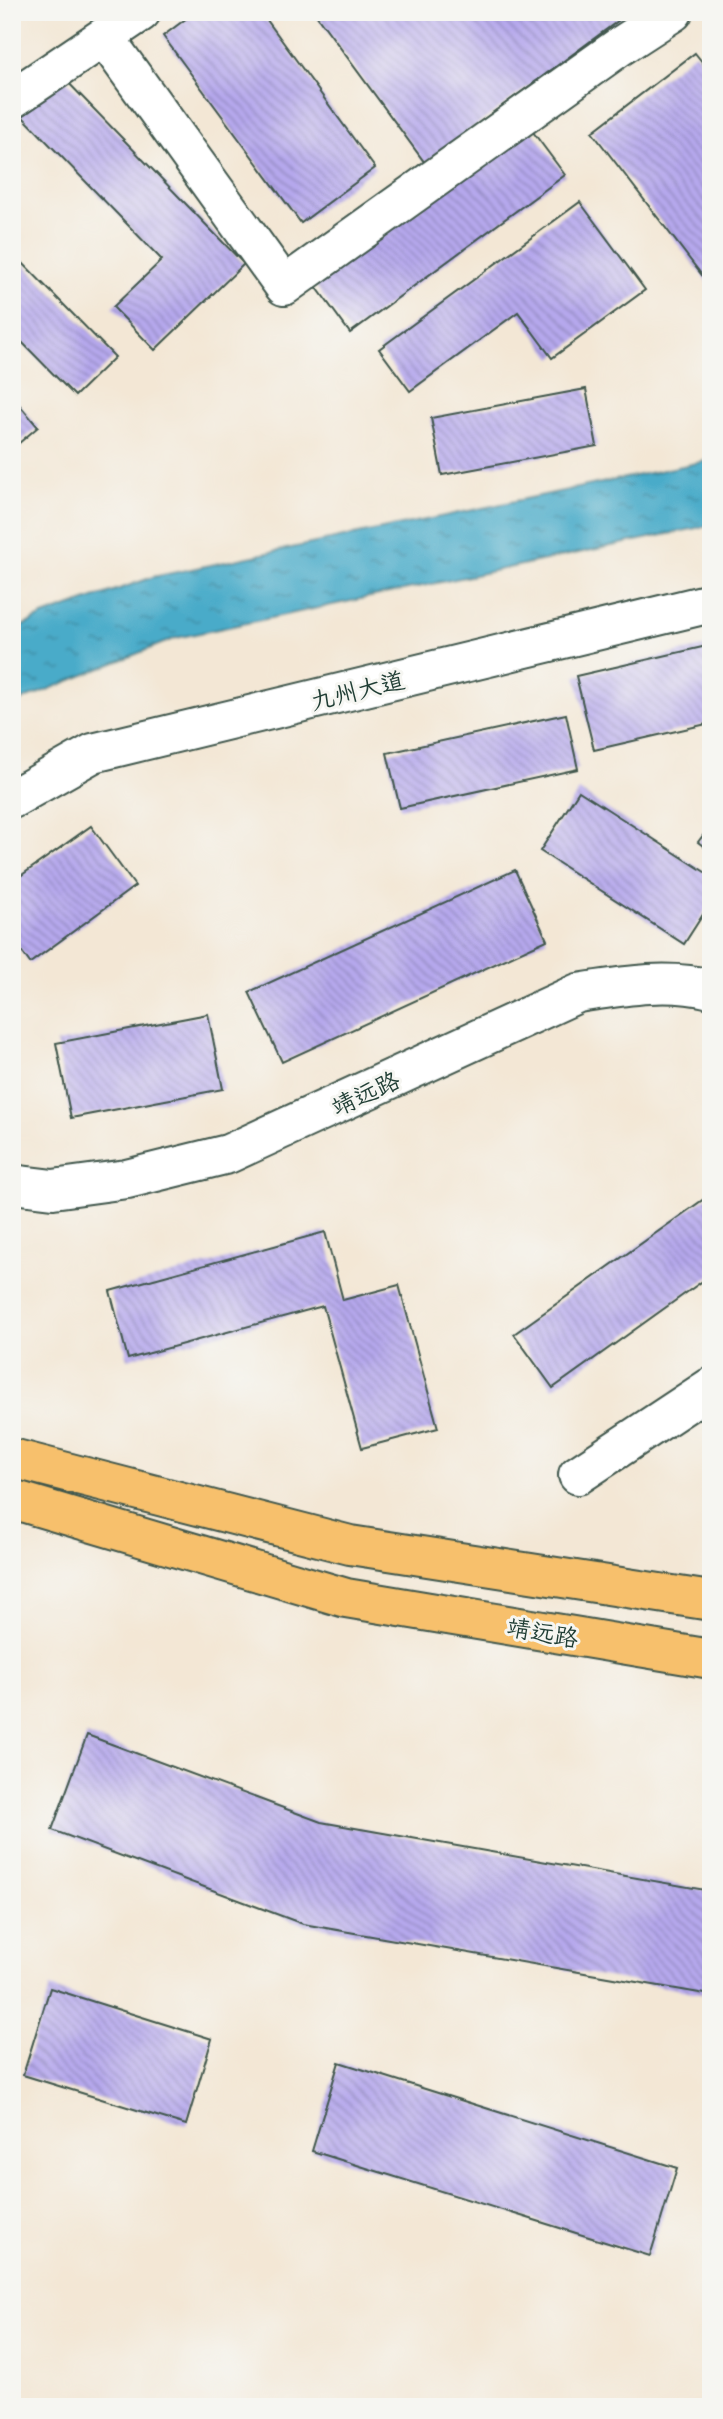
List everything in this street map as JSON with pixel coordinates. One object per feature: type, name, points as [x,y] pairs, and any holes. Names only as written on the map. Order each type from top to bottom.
[{"type":"main road","points":[[12,1458],[351,1545],[711,1601]]},
{"type":"main road","name":"靖远路","points":[[12,1499],[346,1598],[711,1659]]},
{"type":"street","points":[[12,99],[141,12]]},
{"type":"street","points":[[105,38],[284,286],[619,47],[673,12]]},
{"type":"street","name":"九州大道","points":[[12,799],[93,753],[711,603]]},
{"type":"street","name":"靖远路","points":[[12,1184],[53,1189],[127,1179],[228,1154],[578,993],[627,986],[686,983],[711,989]]},
{"type":"street","points":[[578,1475],[711,1387]]},
{"type":"water","points":[[711,460],[711,525],[176,638],[12,704],[12,631],[43,616],[153,577]]},
{"type":"building","points":[[195,12],[261,12],[375,168],[301,223],[163,36]]},
{"type":"building","points":[[314,12],[630,12],[425,163]]},
{"type":"building","points":[[695,53],[711,73],[711,287],[592,132]]},
{"type":"building","points":[[62,76],[244,264],[155,350],[113,307],[162,260],[15,109]]},
{"type":"building","points":[[530,128],[565,175],[350,333],[315,285]]},
{"type":"building","points":[[580,202],[645,290],[552,358],[518,312],[410,391],[379,349]]},
{"type":"building","points":[[12,252],[115,357],[75,396],[12,332]]},
{"type":"building","points":[[586,389],[597,446],[442,475],[431,418]]},
{"type":"building","points":[[12,396],[38,427],[12,449]]},
{"type":"building","points":[[711,645],[711,723],[594,750],[576,676]]},
{"type":"building","points":[[566,714],[578,769],[400,808],[387,753]]},
{"type":"building","points":[[579,791],[711,876],[711,902],[684,944],[540,851]]},
{"type":"building","points":[[711,825],[711,852],[698,842]]},
{"type":"building","points":[[91,826],[135,886],[30,963],[12,938],[12,882]]},
{"type":"building","points":[[515,870],[547,940],[282,1062],[249,992]]},
{"type":"building","points":[[208,1014],[223,1089],[71,1118],[56,1043]]},
{"type":"building","points":[[711,1194],[711,1275],[553,1388],[514,1334]]},
{"type":"building","points":[[325,1232],[343,1300],[399,1285],[438,1428],[362,1448],[323,1306],[128,1359],[110,1291]]},
{"type":"building","points":[[87,1735],[321,1822],[711,1891],[711,1995],[303,1924],[52,1830]]},
{"type":"building","points":[[50,1988],[212,2039],[186,2125],[23,2075]]},
{"type":"building","points":[[339,2062],[677,2168],[650,2256],[312,2151]]}]
